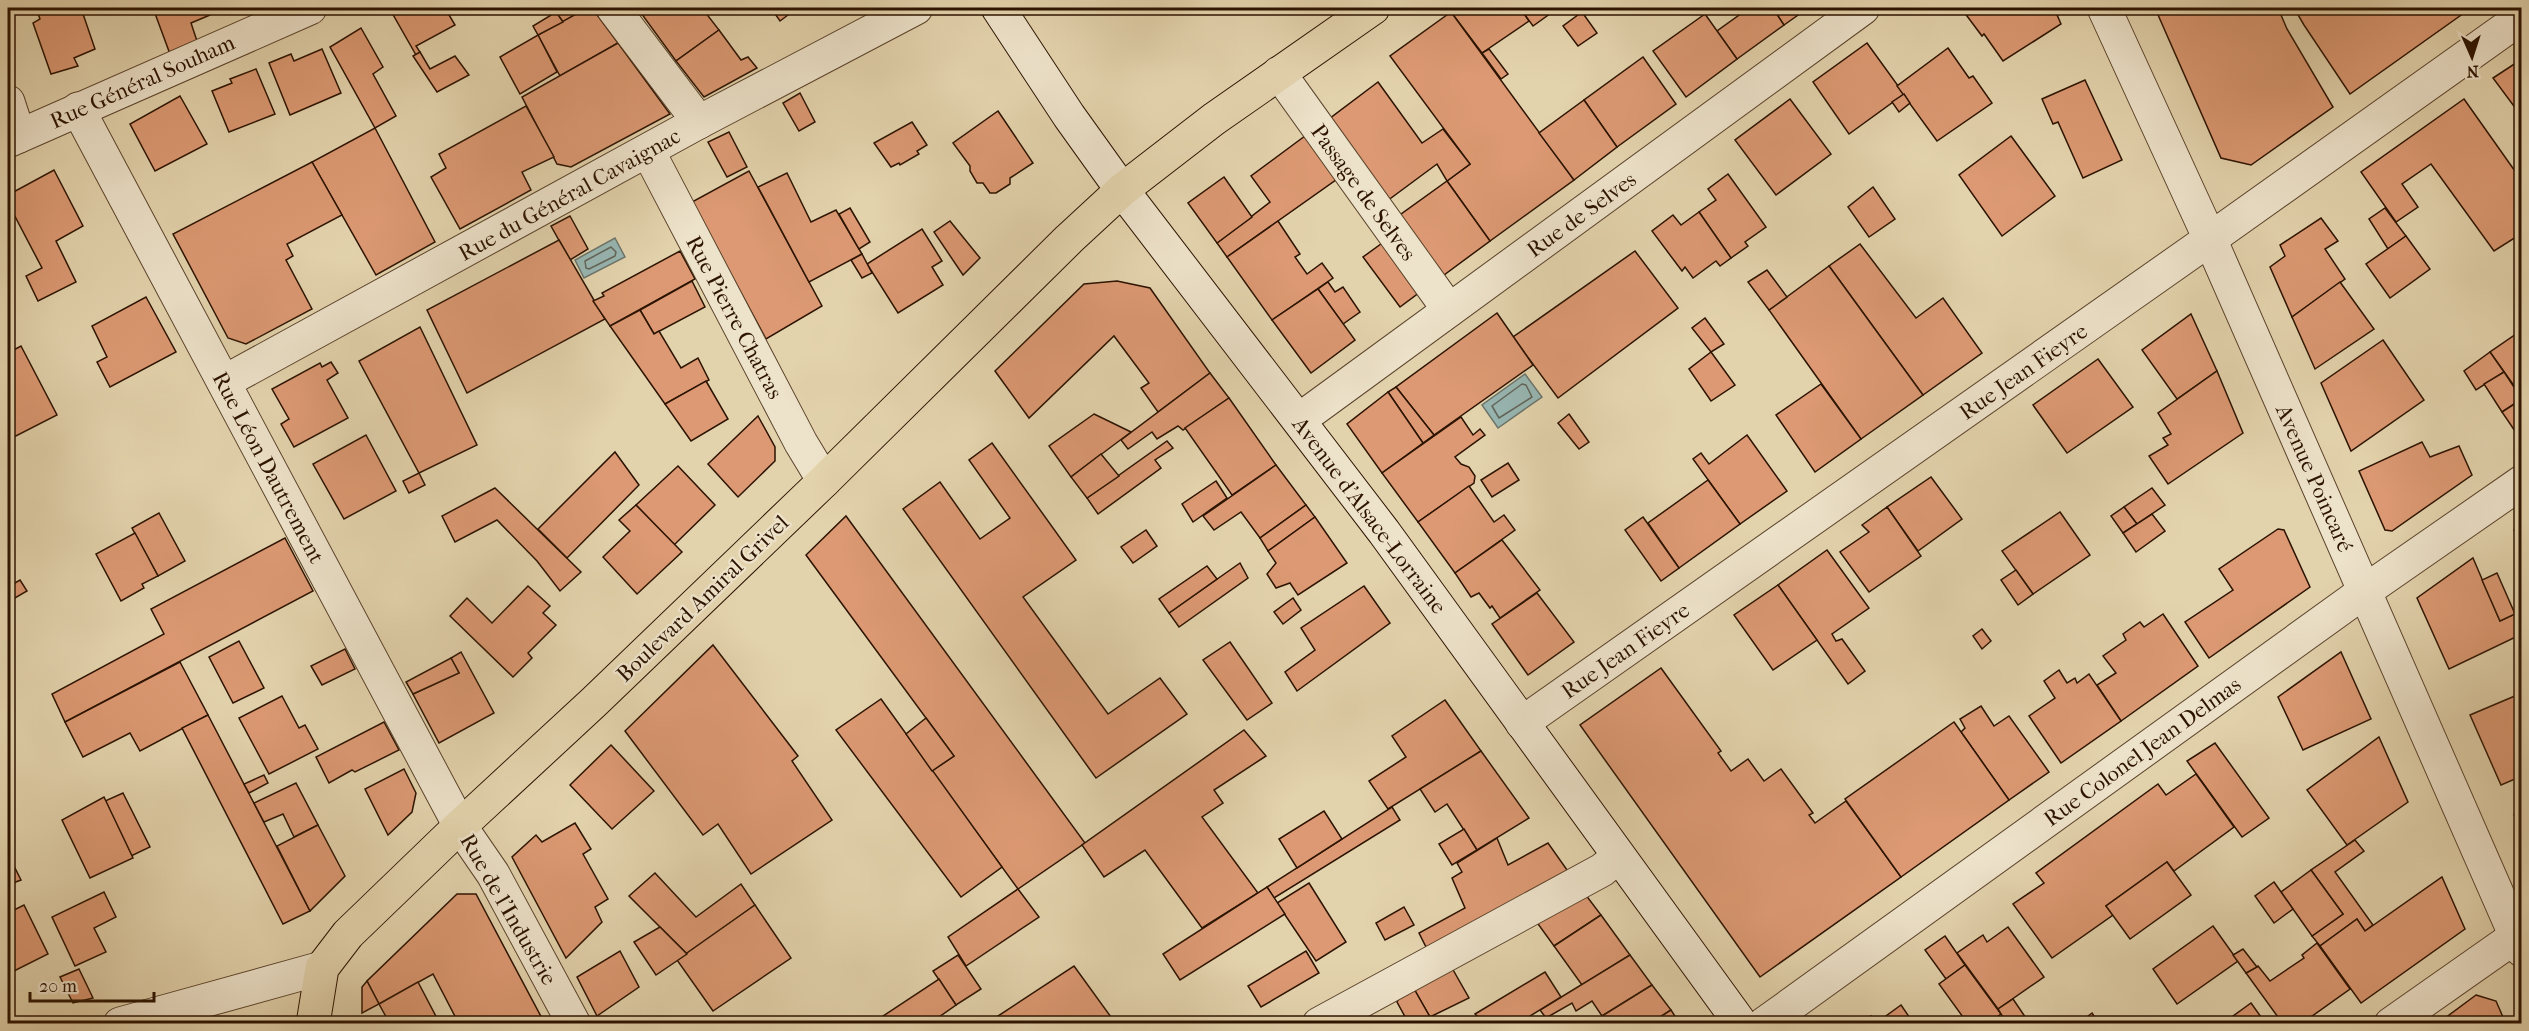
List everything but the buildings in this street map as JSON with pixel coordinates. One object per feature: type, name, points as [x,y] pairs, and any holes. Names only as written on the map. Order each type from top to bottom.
[{"type":"main road","name":"Boulevard Amiral Grivel","points":[[313,1023],[322,968],[348,934],[824,481],[1122,190],[1214,118],[1373,8]]},
{"type":"street","name":"Rue Général Souham","points":[[13,138],[310,8]]},
{"type":"street","points":[[614,8],[699,122]]},
{"type":"street","name":"Rue du Général Cavaignac","points":[[224,382],[699,122],[916,8]]},
{"type":"street","name":"Avenue d'Alsace-Lorraine","points":[[998,8],[1069,116],[1122,190],[1378,524],[1618,857],[1741,1023]]},
{"type":"street","name":"Rue de Selves","points":[[1299,420],[1863,8]]},
{"type":"street","name":"Avenue Poincaré","points":[[2104,8],[2210,239],[2519,939]]},
{"type":"street","name":"Rue Jean Fieyre","points":[[1522,723],[2522,17]]},
{"type":"street","name":"Passage de Selves","points":[[1279,73],[1449,310]]},
{"type":"street","points":[[8,102],[13,138]]},
{"type":"street","name":"Rue Léon Dautrement","points":[[78,109],[460,826]]},
{"type":"street","name":"Rue Pierre Chatras","points":[[648,151],[801,443],[824,481]]},
{"type":"street","name":"Rue Colonel Jean Delmas","points":[[1764,1023],[2365,591],[2522,482]]},
{"type":"street","name":"Rue de l'Industrie","points":[[460,826],[493,874],[574,1023]]},
{"type":"street","points":[[1319,1023],[1602,870],[1618,857]]},
{"type":"street","points":[[2391,1023],[2519,939]]},
{"type":"street","points":[[120,1023],[322,968]]},
{"type":"water","points":[[615,238],[625,257],[584,278],[575,260]]},
{"type":"water","points":[[1525,374],[1542,397],[1498,428],[1482,405]]}]
